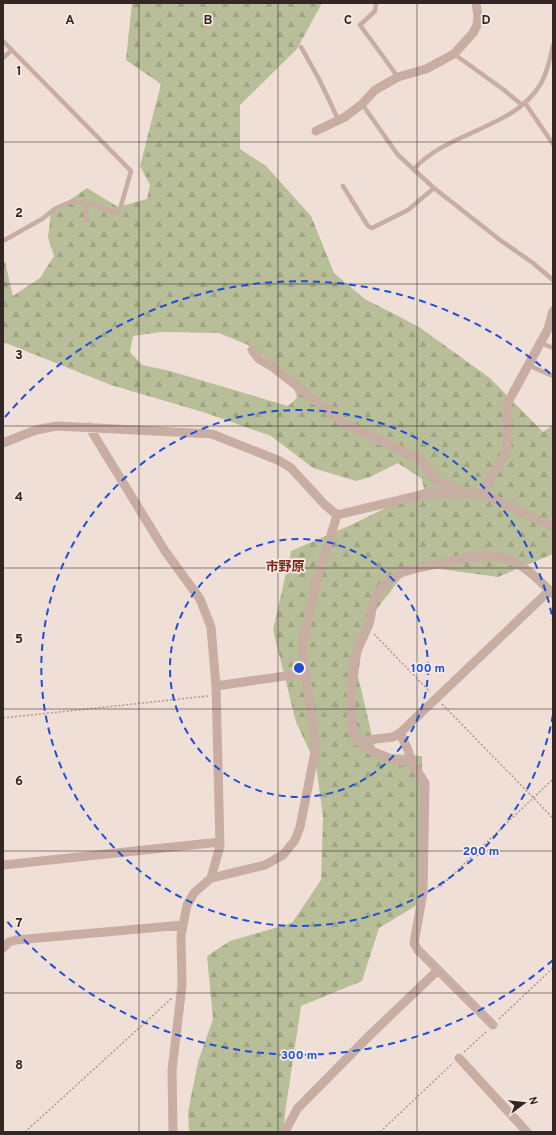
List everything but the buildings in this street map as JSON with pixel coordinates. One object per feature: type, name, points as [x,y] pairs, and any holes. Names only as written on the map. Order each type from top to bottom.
[{"type":"street","points":[[316,131],[344,117],[362,104],[375,90],[398,77],[426,69],[454,54],[477,25],[478,16],[476,3]]},
{"type":"street","points":[[482,492],[502,460],[507,446],[507,404],[541,344],[548,329],[553,311]]},
{"type":"street","points":[[252,350],[259,360],[274,368],[345,424],[420,459],[437,481],[454,487],[461,492]]},
{"type":"street","points":[[3,443],[36,430],[57,426],[212,434],[280,461],[291,468],[325,505],[337,515]]},
{"type":"street","points":[[89,427],[165,551],[200,599],[211,627],[216,686],[220,842],[216,865],[210,878],[194,893],[187,905],[181,936],[181,990],[172,1070],[173,1132]]},
{"type":"street","points":[[337,515],[429,493],[482,492],[553,527]]},
{"type":"street","points":[[210,878],[265,865],[283,855],[295,840],[300,827],[316,747],[305,673],[303,642],[315,587],[337,515]]},
{"type":"street","points":[[359,741],[393,737],[400,733],[551,592],[527,570],[507,558],[490,555],[473,556],[419,569],[404,571],[380,590],[372,604],[369,622],[357,650],[352,679],[352,719],[355,738],[369,750],[406,762],[411,761]]},
{"type":"street","points":[[216,686],[305,673]]},
{"type":"street","points":[[400,733],[408,750],[411,761],[425,783],[423,893],[414,943],[418,950],[493,1025]]},
{"type":"street","points":[[3,865],[220,842]]},
{"type":"street","points":[[3,948],[9,942],[16,940],[183,925]]},
{"type":"street","points":[[285,1132],[297,1110],[370,1035],[438,970]]},
{"type":"street","points":[[459,1058],[527,1132]]},
{"type":"lane","points":[[376,3],[374,11],[360,25],[398,77]]},
{"type":"lane","points":[[3,41],[131,170],[120,209],[116,213],[86,203],[73,201],[56,208],[42,219],[3,241]]},
{"type":"lane","points":[[414,169],[424,158],[439,148],[493,123],[523,104],[540,86],[553,45]]},
{"type":"lane","points":[[301,47],[319,79],[338,119]]},
{"type":"lane","points":[[3,58],[12,50]]},
{"type":"lane","points":[[454,54],[523,104],[553,144]]},
{"type":"lane","points":[[362,104],[398,155],[434,188],[500,240],[533,262],[553,280]]},
{"type":"lane","points":[[343,186],[368,226],[372,228],[408,210],[434,188]]},
{"type":"lane","points":[[86,203],[86,221]]},
{"type":"lane","points":[[541,344],[553,348]]},
{"type":"lane","points":[[528,366],[553,376]]},
{"type":"path","points":[[373,633],[553,818]]},
{"type":"path","points":[[3,718],[216,695]]},
{"type":"path","points":[[423,893],[441,886],[553,779]]},
{"type":"path","points":[[380,1132],[553,968]]},
{"type":"path","points":[[25,1132],[181,990]]},
{"type":"green space","points":[[132,3],[322,3],[297,49],[240,105],[240,149],[266,166],[311,216],[334,273],[365,299],[419,327],[490,378],[543,432],[553,425],[553,554],[498,577],[411,565],[365,624],[358,676],[376,753],[422,756],[422,902],[379,928],[362,981],[301,1006],[285,1113],[284,1132],[189,1132],[188,1112],[198,1062],[213,1019],[207,956],[230,941],[292,923],[321,880],[323,817],[316,765],[296,722],[273,630],[291,551],[353,524],[424,489],[422,479],[398,463],[370,477],[356,481],[313,468],[271,436],[206,413],[111,385],[3,342],[3,262],[5,262],[13,296],[40,278],[54,256],[48,237],[51,213],[87,188],[118,207],[147,199],[150,185],[140,166],[161,84],[126,60]],"holes":[[[161,332],[219,333],[248,345],[290,375],[297,398],[288,406],[170,371],[142,365],[130,352],[133,336]]]},
{"type":"district","name":"市野原","points":[[285,566]]}]
